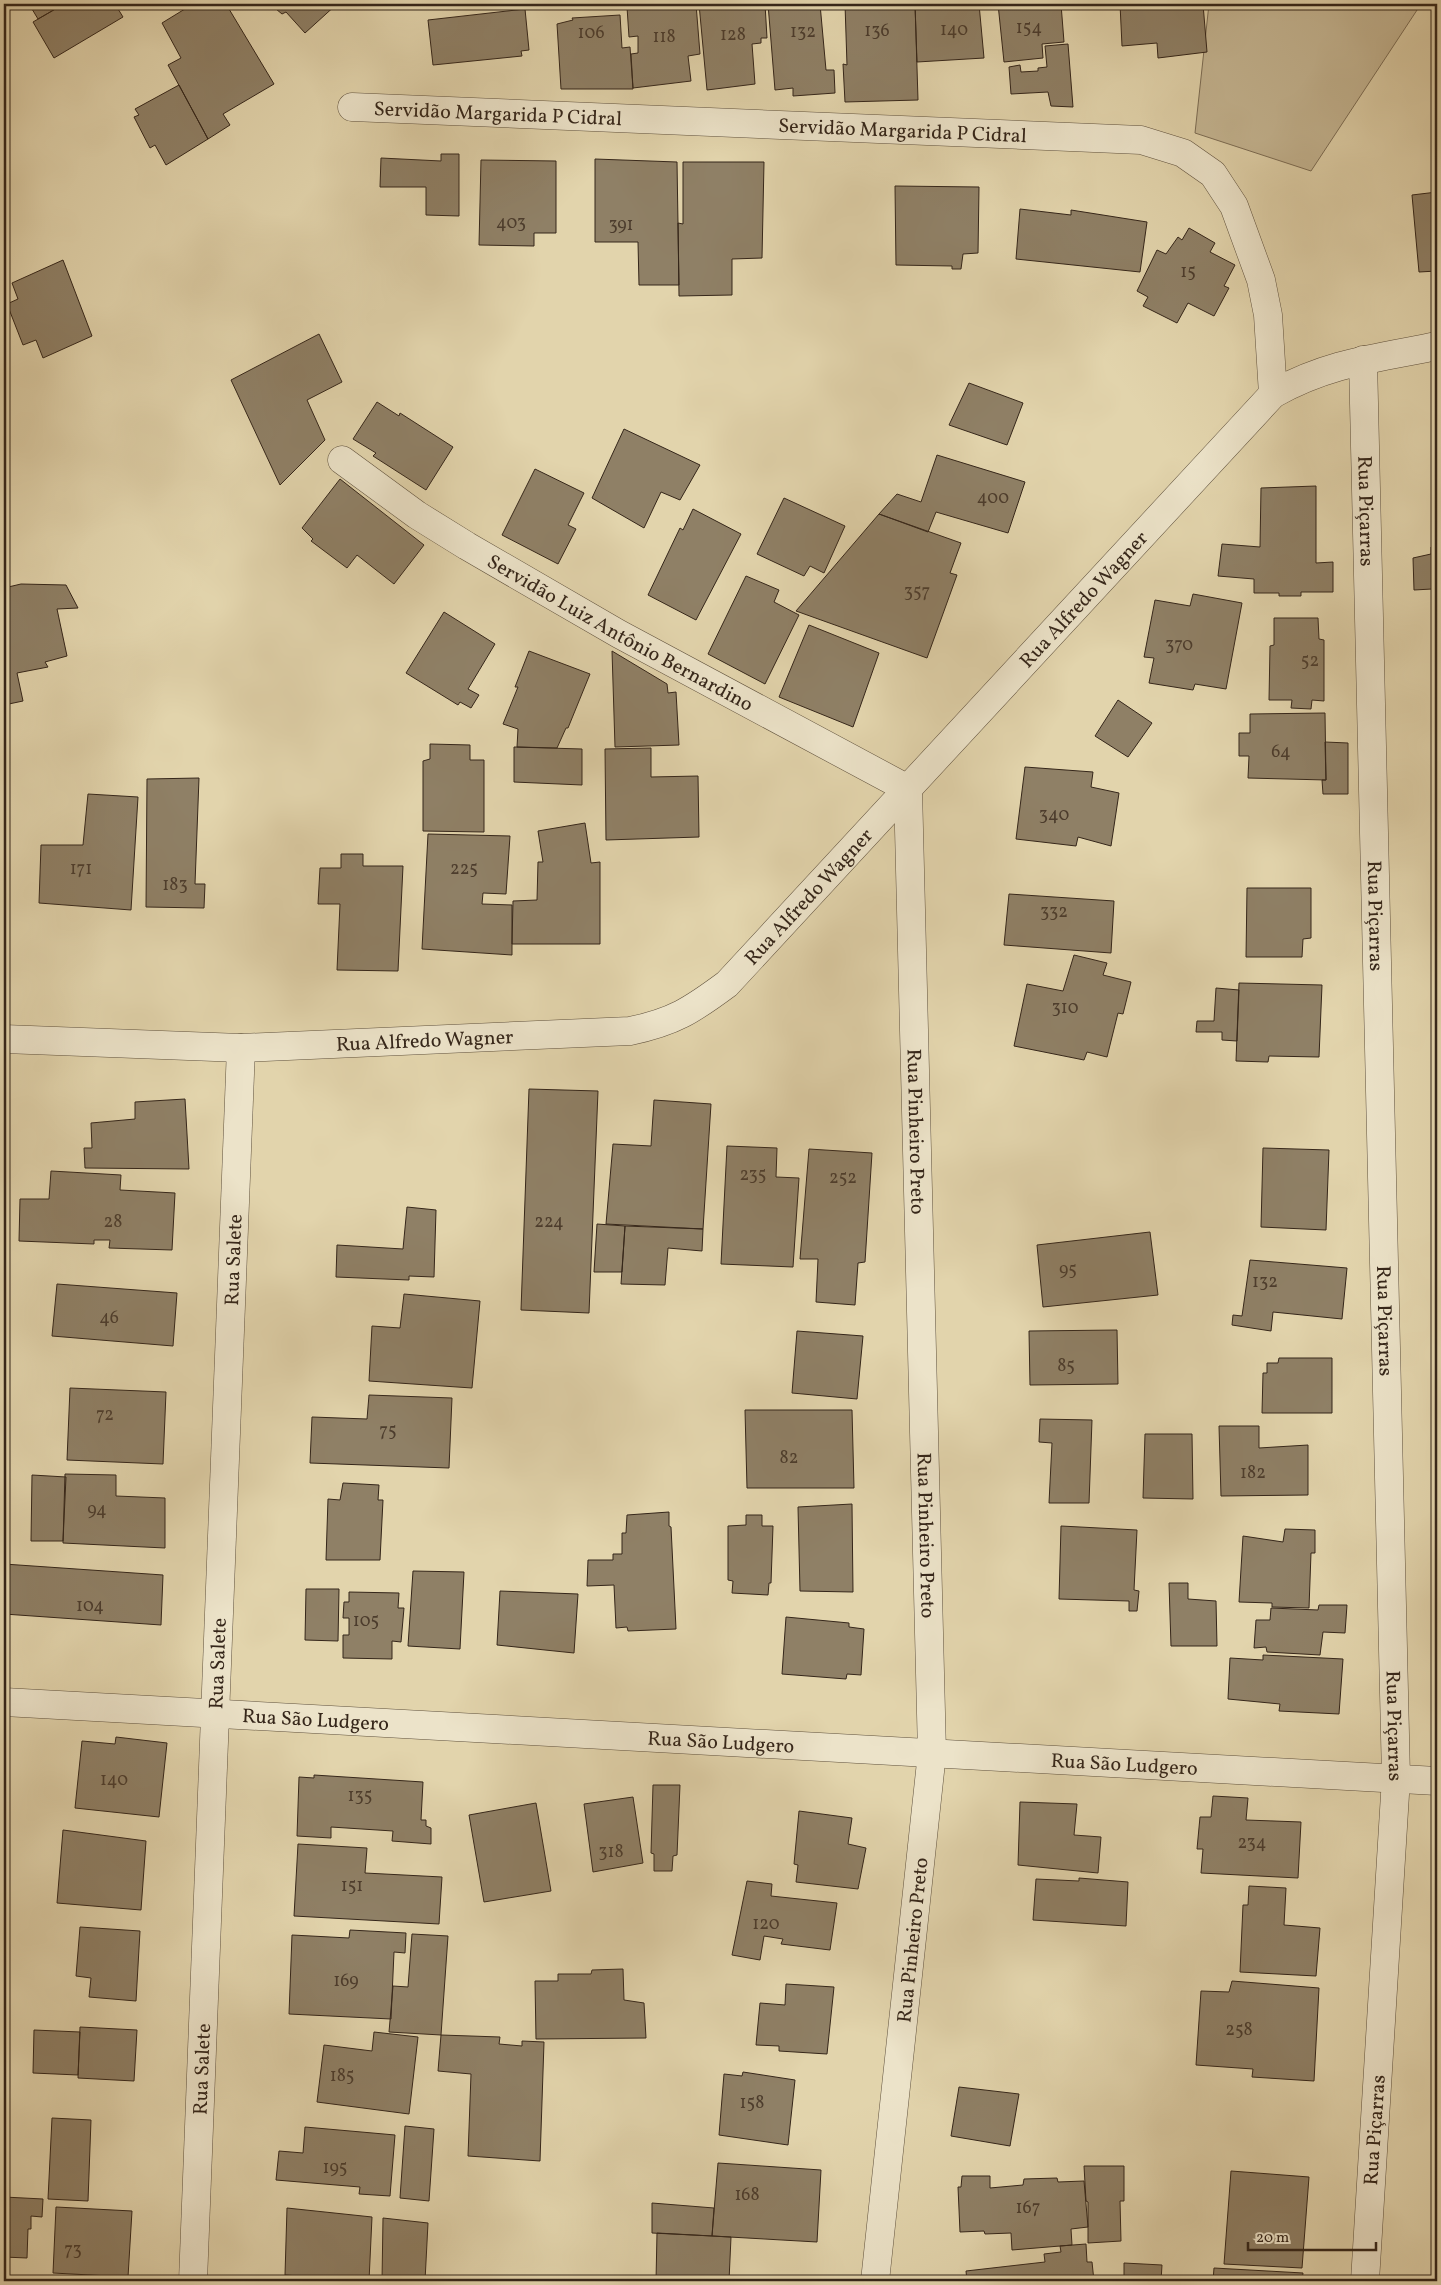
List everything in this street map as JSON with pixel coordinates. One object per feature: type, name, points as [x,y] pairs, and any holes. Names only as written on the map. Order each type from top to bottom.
[{"type":"street","name":"Servidão Margarida P Cidral","points":[[352,107],[1142,140],[1183,153],[1212,174],[1234,206],[1261,280],[1268,315],[1273,394]]},
{"type":"street","name":"Rua Alfredo Wagner","points":[[4,1039],[242,1048],[630,1031],[660,1025],[694,1008],[727,984],[1273,394],[1296,381],[1327,368],[1437,346]]},
{"type":"street","name":"Rua Piçarras","points":[[1363,360],[1396,1778],[1365,2281]]},
{"type":"street","name":"Servidão Luiz Antônio Bernardino","points":[[342,460],[417,515],[492,561],[619,634],[908,789]]},
{"type":"street","name":"Rua Pinheiro Preto","points":[[875,2281],[932,1753],[908,789]]},
{"type":"street","name":"Rua Salete","points":[[193,2281],[242,1048]]},
{"type":"street","name":"Rua São Ludgero","points":[[4,1702],[1437,1781]]},
{"type":"shaded area","points":[[1209,4],[1421,4],[1311,171],[1195,133]]},
{"type":"building","points":[[29,4],[64,4],[38,19]]},
{"type":"building","points":[[64,4],[115,4],[123,17],[54,58],[33,22]]},
{"type":"building","points":[[193,4],[226,4],[274,84],[223,114],[230,125],[208,139],[168,65],[181,58],[162,23]]},
{"type":"building","points":[[270,4],[337,4],[305,33],[286,12],[282,14]]},
{"type":"building","points":[[646,4],[696,4],[700,54],[688,56],[691,81],[633,88],[631,54],[638,53],[638,36],[629,37],[627,7]]},
{"type":"building","points":[[699,4],[765,4],[767,38],[761,38],[761,43],[752,44],[755,84],[707,90]]},
{"type":"building","points":[[768,4],[820,4],[826,70],[834,70],[835,93],[793,96],[793,88],[775,90]]},
{"type":"building","points":[[845,4],[915,4],[918,100],[845,102],[843,64],[847,65]]},
{"type":"building","points":[[915,4],[979,4],[984,58],[917,62]]},
{"type":"building","points":[[998,4],[1061,4],[1064,42],[1042,44],[1043,58],[1004,62]]},
{"type":"building","points":[[1120,4],[1203,4],[1207,52],[1158,58],[1157,43],[1122,46]]},
{"type":"building","points":[[525,9],[529,50],[521,51],[522,56],[433,65],[428,20]]},
{"type":"building","points":[[620,15],[622,48],[630,47],[633,89],[561,89],[557,24],[573,20],[572,18]]},
{"type":"building","points":[[1068,44],[1073,107],[1051,106],[1048,92],[1011,94],[1009,67],[1020,65],[1021,72],[1038,71],[1038,68],[1047,67],[1045,46]]},
{"type":"building","points":[[179,85],[208,139],[166,165],[155,145],[150,148],[134,117],[139,115],[135,109]]},
{"type":"building","points":[[441,154],[459,154],[459,216],[426,215],[426,187],[380,187],[381,158],[441,161]]},
{"type":"building","points":[[595,159],[677,162],[679,285],[639,285],[638,242],[595,242]]},
{"type":"building","points":[[481,160],[556,161],[556,233],[534,233],[534,246],[479,245]]},
{"type":"building","points":[[683,162],[764,162],[762,258],[732,259],[732,295],[679,296],[678,223],[683,224]]},
{"type":"building","points":[[895,186],[979,187],[978,253],[963,254],[961,269],[952,269],[952,266],[896,265]]},
{"type":"building","points":[[1437,192],[1437,271],[1419,272],[1412,195]]},
{"type":"building","points":[[1020,209],[1071,215],[1071,210],[1147,222],[1140,272],[1016,259]]},
{"type":"building","points":[[1189,228],[1215,243],[1210,252],[1235,265],[1224,286],[1229,288],[1214,316],[1188,303],[1177,323],[1143,306],[1148,297],[1137,291],[1157,250],[1166,254],[1178,237],[1182,240]]},
{"type":"building","points":[[63,260],[92,336],[43,358],[36,340],[23,345],[7,304],[18,299],[12,283]]},
{"type":"building","points":[[319,334],[342,382],[307,400],[325,440],[280,485],[231,380]]},
{"type":"building","points":[[969,383],[1023,403],[1007,445],[949,425]]},
{"type":"building","points":[[377,402],[399,416],[400,413],[453,447],[426,490],[373,456],[376,453],[353,439]]},
{"type":"building","points":[[624,429],[700,465],[680,500],[661,492],[644,528],[592,498]]},
{"type":"building","points":[[937,455],[1025,482],[1008,533],[936,512],[928,532],[879,514],[897,494],[921,502]]},
{"type":"building","points":[[535,469],[584,493],[568,525],[576,529],[558,564],[502,535]]},
{"type":"building","points":[[340,479],[424,545],[394,584],[357,555],[347,568],[311,541],[313,539],[302,528]]},
{"type":"building","points":[[1316,486],[1316,563],[1333,562],[1333,592],[1301,592],[1301,596],[1279,596],[1279,593],[1254,593],[1254,579],[1218,576],[1222,544],[1260,547],[1261,488]]},
{"type":"building","points":[[784,498],[845,526],[824,573],[810,566],[804,576],[757,554]]},
{"type":"building","points":[[693,509],[741,534],[696,620],[648,595],[680,528],[683,530]]},
{"type":"building","points":[[879,514],[961,543],[950,573],[957,575],[927,658],[796,611]]},
{"type":"building","points":[[1431,547],[1437,547],[1437,622],[1434,622],[1432,589],[1414,590],[1413,558],[1431,554]]},
{"type":"building","points":[[746,576],[779,590],[774,602],[799,615],[765,684],[708,654]]},
{"type":"building","points":[[21,584],[66,585],[78,608],[57,609],[67,656],[45,662],[48,667],[17,673],[23,701],[4,705],[4,588]]},
{"type":"building","points":[[1193,594],[1242,603],[1226,689],[1195,684],[1193,690],[1149,683],[1154,658],[1144,657],[1155,600],[1190,606]]},
{"type":"building","points":[[444,612],[495,644],[468,689],[479,695],[471,708],[460,702],[458,705],[406,673]]},
{"type":"building","points":[[1274,618],[1318,618],[1319,639],[1324,640],[1324,701],[1312,700],[1311,709],[1291,708],[1292,700],[1269,700],[1270,646],[1274,645]]},
{"type":"building","points":[[809,625],[879,653],[853,727],[779,697]]},
{"type":"building","points":[[1437,645],[1437,696],[1435,696]]},
{"type":"building","points":[[529,651],[590,674],[568,728],[566,728],[557,748],[517,747],[518,729],[503,724],[518,687],[515,687]]},
{"type":"building","points":[[612,651],[667,684],[668,693],[676,692],[679,745],[615,747]]},
{"type":"building","points":[[1118,700],[1152,723],[1128,757],[1095,736]]},
{"type":"building","points":[[1325,713],[1326,780],[1248,778],[1249,756],[1239,756],[1239,733],[1250,733],[1250,714]]},
{"type":"building","points":[[1325,742],[1348,743],[1348,794],[1323,794],[1322,780],[1326,780]]},
{"type":"building","points":[[430,744],[470,745],[470,760],[484,760],[484,832],[423,831],[423,761],[430,759]]},
{"type":"building","points":[[514,747],[582,749],[582,785],[514,782]]},
{"type":"building","points":[[651,748],[651,777],[698,776],[699,837],[606,840],[605,749]]},
{"type":"building","points":[[1025,767],[1093,772],[1091,787],[1119,793],[1111,846],[1078,837],[1076,846],[1016,839]]},
{"type":"building","points":[[199,778],[195,884],[205,884],[204,908],[146,907],[147,779]]},
{"type":"building","points":[[88,794],[138,797],[131,910],[39,903],[41,845],[83,845]]},
{"type":"building","points":[[585,823],[591,863],[600,862],[600,944],[512,944],[513,901],[537,900],[538,862],[543,862],[538,831]]},
{"type":"building","points":[[428,834],[510,836],[506,894],[483,893],[482,904],[512,905],[512,955],[422,949]]},
{"type":"building","points":[[341,854],[363,854],[363,866],[403,866],[398,971],[337,970],[340,904],[318,904],[320,868],[341,868]]},
{"type":"building","points":[[1247,888],[1311,888],[1311,938],[1303,939],[1302,957],[1246,957]]},
{"type":"building","points":[[1009,894],[1114,901],[1111,953],[1004,945]]},
{"type":"building","points":[[1074,955],[1107,963],[1103,975],[1131,982],[1123,1014],[1118,1013],[1107,1057],[1087,1052],[1084,1060],[1014,1046],[1027,984],[1063,991]]},
{"type":"building","points":[[1239,983],[1322,985],[1319,1057],[1269,1056],[1268,1062],[1236,1061]]},
{"type":"building","points":[[1216,988],[1239,990],[1237,1041],[1222,1040],[1222,1032],[1196,1032],[1197,1021],[1214,1021]]},
{"type":"building","points":[[529,1089],[598,1091],[589,1313],[521,1310]]},
{"type":"building","points":[[185,1099],[189,1169],[85,1168],[84,1148],[92,1148],[91,1123],[135,1119],[135,1102]]},
{"type":"building","points":[[654,1100],[711,1104],[703,1229],[606,1224],[613,1144],[651,1146]]},
{"type":"building","points":[[727,1146],[777,1148],[776,1177],[799,1178],[793,1267],[721,1264]]},
{"type":"building","points":[[1263,1148],[1329,1150],[1326,1230],[1261,1227]]},
{"type":"building","points":[[809,1149],[872,1153],[865,1262],[858,1263],[855,1305],[816,1302],[818,1259],[800,1259]]},
{"type":"building","points":[[51,1171],[121,1175],[120,1190],[175,1193],[172,1250],[109,1248],[110,1240],[94,1240],[94,1244],[19,1241],[20,1199],[49,1199]]},
{"type":"building","points":[[407,1207],[436,1210],[434,1277],[409,1276],[409,1280],[336,1277],[337,1245],[403,1249]]},
{"type":"building","points":[[597,1224],[625,1226],[622,1272],[594,1272]]},
{"type":"building","points":[[625,1226],[703,1229],[702,1251],[668,1248],[665,1285],[621,1284]]},
{"type":"building","points":[[1150,1232],[1158,1295],[1043,1307],[1037,1245]]},
{"type":"building","points":[[1250,1260],[1347,1268],[1342,1319],[1273,1312],[1271,1331],[1232,1325],[1233,1315],[1242,1316]]},
{"type":"building","points":[[57,1284],[177,1293],[173,1346],[52,1336]]},
{"type":"building","points":[[404,1294],[480,1301],[472,1388],[369,1381],[372,1326],[400,1328]]},
{"type":"building","points":[[1117,1330],[1118,1384],[1030,1385],[1029,1331]]},
{"type":"building","points":[[797,1331],[863,1336],[857,1399],[792,1393]]},
{"type":"building","points":[[1279,1358],[1332,1358],[1332,1413],[1262,1413],[1263,1373],[1267,1373],[1267,1363],[1278,1363]]},
{"type":"building","points":[[70,1388],[166,1392],[163,1464],[67,1460]]},
{"type":"building","points":[[369,1395],[452,1398],[449,1468],[310,1463],[312,1417],[367,1419]]},
{"type":"building","points":[[745,1410],[852,1410],[854,1488],[747,1488]]},
{"type":"building","points":[[1040,1419],[1092,1420],[1089,1503],[1049,1503],[1052,1443],[1039,1442]]},
{"type":"building","points":[[1219,1426],[1259,1426],[1259,1448],[1308,1445],[1308,1495],[1221,1496]]},
{"type":"building","points":[[1145,1434],[1192,1434],[1193,1499],[1143,1498]]},
{"type":"building","points":[[65,1474],[116,1475],[116,1496],[165,1498],[165,1548],[63,1543]]},
{"type":"building","points":[[32,1475],[66,1477],[63,1541],[31,1541]]},
{"type":"building","points":[[343,1483],[379,1485],[378,1500],[383,1500],[380,1560],[326,1560],[328,1499],[340,1500]]},
{"type":"building","points":[[852,1504],[853,1592],[800,1591],[798,1507]]},
{"type":"building","points":[[669,1512],[676,1629],[628,1631],[627,1627],[616,1628],[614,1585],[587,1586],[588,1560],[613,1560],[613,1554],[622,1554],[622,1533],[626,1533],[627,1515]]},
{"type":"building","points":[[746,1515],[762,1515],[762,1526],[773,1526],[771,1583],[769,1583],[768,1595],[732,1593],[733,1581],[728,1580],[728,1526],[746,1525]]},
{"type":"building","points":[[1061,1526],[1137,1530],[1134,1590],[1139,1591],[1137,1611],[1129,1611],[1129,1601],[1059,1599]]},
{"type":"building","points":[[1285,1529],[1315,1530],[1315,1553],[1311,1553],[1309,1608],[1272,1607],[1272,1603],[1239,1602],[1243,1536],[1283,1542]]},
{"type":"building","points":[[4,1564],[163,1575],[161,1625],[4,1614]]},
{"type":"building","points":[[413,1571],[464,1572],[460,1649],[408,1646]]},
{"type":"building","points":[[1169,1583],[1188,1583],[1188,1599],[1216,1601],[1217,1646],[1171,1646]]},
{"type":"building","points":[[306,1589],[339,1589],[338,1641],[305,1640]]},
{"type":"building","points":[[500,1591],[578,1594],[574,1653],[497,1645]]},
{"type":"building","points":[[349,1592],[399,1593],[398,1608],[404,1608],[401,1642],[392,1641],[392,1659],[343,1658],[343,1635],[349,1635],[349,1618],[343,1618],[344,1602],[349,1602]]},
{"type":"building","points":[[1319,1605],[1347,1605],[1345,1633],[1323,1632],[1320,1655],[1267,1652],[1266,1647],[1254,1648],[1256,1620],[1270,1620],[1271,1608],[1318,1610]]},
{"type":"building","points":[[786,1617],[849,1623],[849,1627],[864,1629],[861,1675],[847,1674],[846,1679],[782,1674]]},
{"type":"building","points":[[1263,1655],[1343,1659],[1339,1714],[1279,1711],[1280,1704],[1228,1699],[1230,1658],[1263,1660]]},
{"type":"building","points":[[116,1737],[167,1743],[159,1817],[75,1808],[82,1741],[115,1744]]},
{"type":"building","points":[[4,1752],[9,1752],[6,1818],[4,1818]]},
{"type":"building","points":[[314,1775],[423,1782],[421,1820],[426,1820],[426,1826],[431,1828],[431,1844],[392,1841],[393,1831],[331,1827],[331,1838],[297,1836],[299,1777],[314,1778]]},
{"type":"building","points":[[653,1785],[680,1785],[677,1855],[673,1856],[672,1871],[654,1871],[654,1854],[651,1853]]},
{"type":"building","points":[[1213,1796],[1248,1798],[1246,1820],[1301,1822],[1298,1878],[1201,1873],[1203,1849],[1197,1849],[1200,1817],[1211,1817]]},
{"type":"building","points":[[633,1797],[643,1863],[593,1872],[584,1804]]},
{"type":"building","points":[[1020,1802],[1077,1804],[1074,1835],[1101,1837],[1098,1873],[1018,1865]]},
{"type":"building","points":[[536,1803],[551,1891],[484,1902],[469,1815]]},
{"type":"building","points":[[799,1811],[852,1818],[848,1844],[866,1848],[858,1889],[796,1882],[798,1865],[794,1864]]},
{"type":"building","points":[[63,1830],[146,1841],[141,1910],[57,1903]]},
{"type":"building","points":[[298,1844],[367,1848],[365,1873],[442,1877],[439,1924],[294,1916]]},
{"type":"building","points":[[1079,1878],[1128,1882],[1126,1926],[1033,1920],[1036,1879],[1079,1881]]},
{"type":"building","points":[[747,1881],[772,1884],[771,1896],[837,1903],[830,1950],[781,1944],[783,1939],[764,1936],[760,1960],[732,1955]]},
{"type":"building","points":[[1249,1886],[1286,1888],[1284,1925],[1320,1928],[1316,1976],[1240,1972],[1243,1905],[1248,1905]]},
{"type":"building","points":[[80,1927],[140,1931],[136,2001],[89,1997],[91,1978],[76,1976]]},
{"type":"building","points":[[350,1930],[406,1933],[405,1953],[394,1952],[391,2019],[289,2014],[292,1935],[349,1938]]},
{"type":"building","points":[[412,1934],[448,1936],[441,2035],[389,2032],[393,1986],[408,1987]]},
{"type":"building","points":[[623,1969],[624,2000],[644,2003],[646,2038],[536,2039],[535,1981],[558,1981],[558,1974],[591,1974],[592,1970]]},
{"type":"building","points":[[1232,1981],[1319,1988],[1314,2081],[1252,2077],[1253,2069],[1196,2065],[1201,1991],[1229,1992]]},
{"type":"building","points":[[786,1984],[834,1987],[827,2054],[779,2051],[779,2046],[756,2045],[760,2003],[785,2005]]},
{"type":"building","points":[[80,2027],[137,2030],[134,2081],[78,2078]]},
{"type":"building","points":[[34,2030],[80,2032],[78,2075],[33,2073]]},
{"type":"building","points":[[374,2032],[418,2037],[409,2114],[317,2102],[324,2045],[372,2051]]},
{"type":"building","points":[[441,2035],[500,2037],[499,2044],[522,2046],[522,2041],[544,2042],[540,2161],[468,2156],[471,2074],[438,2071]]},
{"type":"building","points":[[743,2072],[795,2080],[788,2145],[719,2135],[724,2074],[742,2076]]},
{"type":"building","points":[[959,2087],[1019,2094],[1010,2146],[951,2136]]},
{"type":"building","points":[[52,2118],[91,2120],[88,2201],[48,2199]]},
{"type":"building","points":[[405,2126],[434,2129],[429,2201],[400,2198]]},
{"type":"building","points":[[305,2127],[395,2135],[390,2196],[359,2194],[360,2187],[276,2180],[279,2151],[303,2153]]},
{"type":"building","points":[[718,2163],[821,2170],[817,2242],[712,2236]]},
{"type":"building","points":[[1084,2166],[1124,2166],[1124,2201],[1120,2201],[1121,2241],[1088,2243],[1088,2202],[1086,2201]]},
{"type":"building","points":[[1231,2171],[1309,2177],[1302,2268],[1224,2264]]},
{"type":"building","points":[[962,2176],[990,2176],[990,2188],[1023,2185],[1024,2179],[1057,2178],[1058,2182],[1084,2181],[1088,2227],[1071,2229],[1072,2245],[1012,2250],[1011,2233],[985,2234],[984,2231],[960,2232],[958,2187],[961,2187]]},
{"type":"building","points":[[4,2197],[43,2199],[42,2217],[31,2216],[31,2229],[28,2229],[27,2258],[4,2257]]},
{"type":"building","points":[[652,2203],[714,2208],[712,2236],[652,2233]]},
{"type":"building","points":[[56,2207],[132,2211],[128,2277],[53,2273]]},
{"type":"building","points":[[287,2208],[372,2217],[369,2281],[285,2275]]},
{"type":"building","points":[[383,2218],[428,2223],[425,2281],[382,2281]]},
{"type":"building","points":[[657,2233],[731,2237],[729,2281],[656,2281]]},
{"type":"building","points":[[1086,2244],[1087,2262],[1092,2262],[1094,2281],[967,2281],[966,2271],[1045,2262],[1044,2254],[1061,2252],[1060,2246]]},
{"type":"building","points":[[1124,2263],[1162,2265],[1161,2281],[1124,2281]]},
{"type":"building","points":[[1214,2268],[1303,2273],[1302,2281],[1213,2281]]}]
